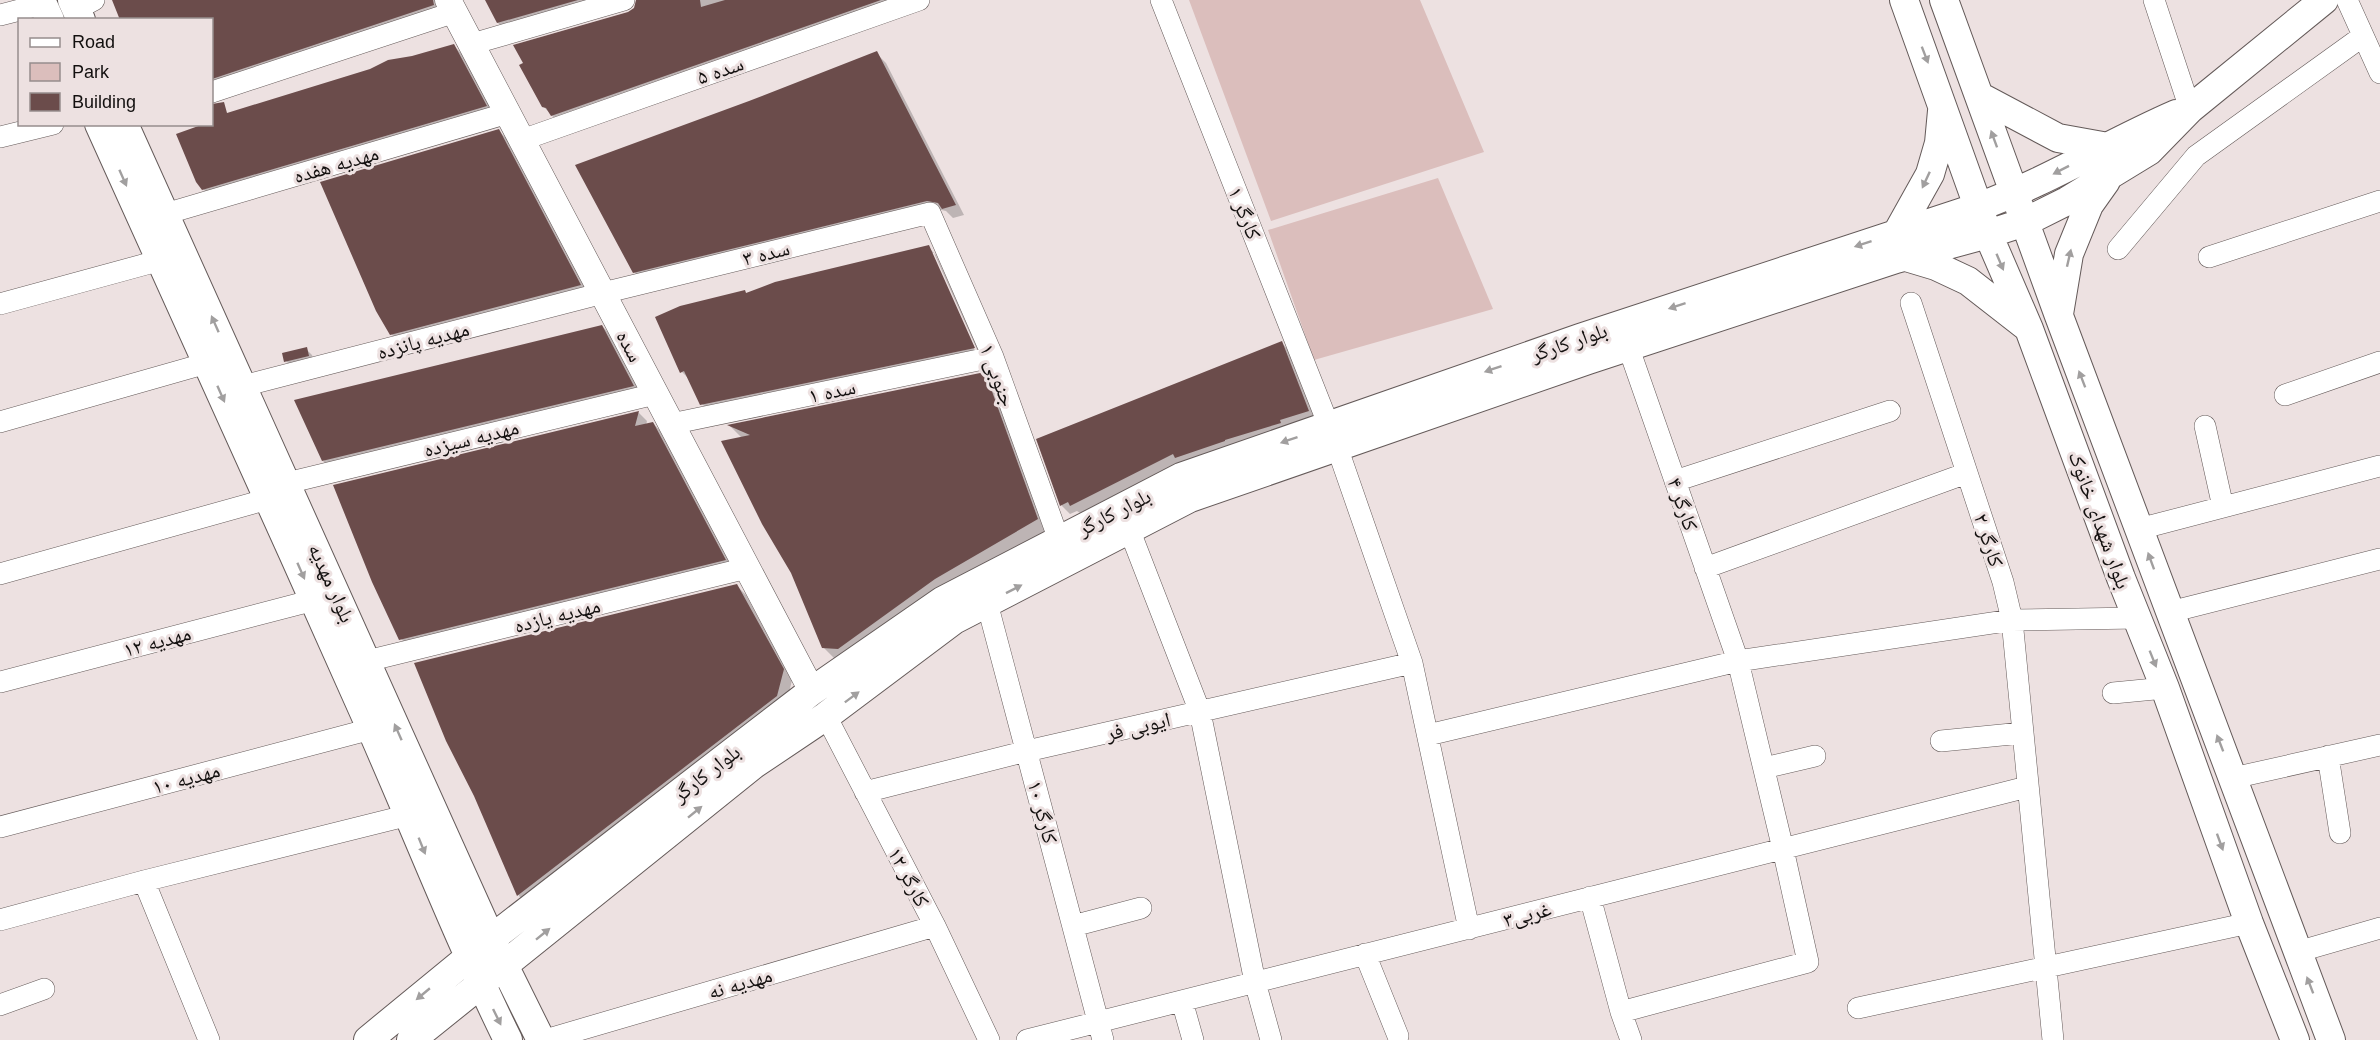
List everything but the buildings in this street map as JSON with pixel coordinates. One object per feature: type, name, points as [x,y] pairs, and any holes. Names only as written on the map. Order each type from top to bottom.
[{"type":"main road","name":"بلوار شهدای خانوک","points":[[1904,0],[1943,103],[1988,234],[2028,328],[2165,688],[2249,923],[2295,1040]]},
{"type":"main road","name":"بلوار شهدای خانوک","points":[[1944,0],[2059,316],[2331,1040]]},
{"type":"main road","points":[[2190,109],[2324,0]]},
{"type":"main road","points":[[1979,96],[2058,138],[2109,147]]},
{"type":"main road","points":[[1943,103],[1939,143],[1901,245],[1936,266],[1968,281],[2028,328]]},
{"type":"main road","name":"بلوار کارگر","points":[[368,1040],[468,957],[812,692],[942,601],[1181,477],[1333,436],[1628,346],[1901,245],[1978,207],[2014,194],[2109,147],[2132,133],[2190,109]]},
{"type":"main road","name":"بلوار کارگر","points":[[411,1040],[753,765],[826,716],[954,620],[1190,498],[1333,436],[1592,334],[1901,245],[1988,234],[2025,222],[2067,201],[2149,151],[2190,109]]},
{"type":"main road","name":"بلوار مهدیه","points":[[100,126],[207,363],[278,491],[367,661],[402,770],[409,814],[468,957],[508,1040]]},
{"type":"main road","name":"بلوار مهدیه","points":[[125,126],[243,386],[314,600],[371,729],[402,770],[543,1040]]},
{"type":"main road","points":[[2059,316],[2069,254],[2090,206],[2110,176]]},
{"type":"street","points":[[472,44],[624,0]]},
{"type":"street","name":"سده ۵","points":[[522,140],[919,0]]},
{"type":"street","name":"کارگر ۱","points":[[1161,0],[1333,436],[1412,663],[1469,929]]},
{"type":"street","points":[[2154,0],[2190,109]]},
{"type":"street","points":[[2347,0],[2380,73]]},
{"type":"street","points":[[213,92],[452,6]]},
{"type":"street","name":"سده","points":[[452,6],[812,692]]},
{"type":"street","points":[[0,15],[45,8]]},
{"type":"street","points":[[2118,249],[2196,156],[2363,36]]},
{"type":"street","name":"مهدیه هفده","points":[[165,214],[508,113]]},
{"type":"street","points":[[0,137],[45,126]]},
{"type":"street","points":[[2209,257],[2380,201]]},
{"type":"street","name":"سده ۳","points":[[603,293],[930,213]]},
{"type":"street","name":"۱ جنوبی","points":[[930,213],[993,357],[1059,540]]},
{"type":"street","points":[[0,304],[161,260]]},
{"type":"street","name":"مهدیه پانزده","points":[[243,386],[603,293]]},
{"type":"street","name":"کارگر ۲","points":[[1911,303],[2003,582],[2012,620],[2053,1040]]},
{"type":"street","name":"کارگر ۴","points":[[1621,1012],[1808,962],[1738,661],[1628,346]]},
{"type":"street","name":"سده ۱","points":[[671,424],[993,357]]},
{"type":"street","points":[[2285,395],[2380,362]]},
{"type":"street","points":[[0,422],[207,363]]},
{"type":"street","name":"مهدیه سیزده","points":[[0,574],[278,491],[655,394]]},
{"type":"street","points":[[1675,481],[1890,411]]},
{"type":"street","points":[[2205,426],[2223,507]]},
{"type":"street","points":[[2139,529],[2380,466]]},
{"type":"street","points":[[1705,568],[1967,473]]},
{"type":"street","points":[[1129,530],[1200,712],[1255,982],[1271,1040]]},
{"type":"street","points":[[2170,612],[2380,559]]},
{"type":"street","name":"مهدیه یازده","points":[[367,661],[747,568]]},
{"type":"street","name":"مهدیه ۱۲","points":[[0,682],[314,600]]},
{"type":"street","name":"کارگر ۱۰","points":[[987,603],[1101,1031]]},
{"type":"street","points":[[1428,735],[1738,661],[2012,620],[2137,618]]},
{"type":"street","name":"ایوبی فر","points":[[865,792],[1027,751],[1412,663]]},
{"type":"street","points":[[2112,693],[2165,688]]},
{"type":"street","name":"کارگر ۱۲","points":[[826,716],[935,926],[989,1040]]},
{"type":"street","name":"مهدیه ۱۰","points":[[0,827],[371,729]]},
{"type":"street","points":[[1941,741],[2022,733]]},
{"type":"street","points":[[2234,778],[2380,745]]},
{"type":"street","points":[[1764,768],[1815,756]]},
{"type":"street","points":[[2328,756],[2340,833]]},
{"type":"street","name":"غربی۳","points":[[1027,1040],[1101,1031],[1182,1001],[2027,787]]},
{"type":"street","points":[[0,920],[409,814]]},
{"type":"street","points":[[144,881],[207,1039]]},
{"type":"street","points":[[1590,897],[1621,1012],[1631,1040]]},
{"type":"street","points":[[1073,926],[1141,908]]},
{"type":"street","points":[[1858,1008],[2249,923]]},
{"type":"street","name":"مهدیه نه","points":[[543,1040],[935,926]]},
{"type":"street","points":[[2297,952],[2380,928]]},
{"type":"street","points":[[1365,954],[1398,1036]]},
{"type":"street","points":[[0,1005],[44,988]]},
{"type":"street","points":[[1182,1001],[1193,1040]]},
{"type":"green space","points":[[1189,0],[1420,0],[1484,152],[1271,221]]},
{"type":"green space","points":[[1438,178],[1493,309],[1314,360],[1268,230]]}]
